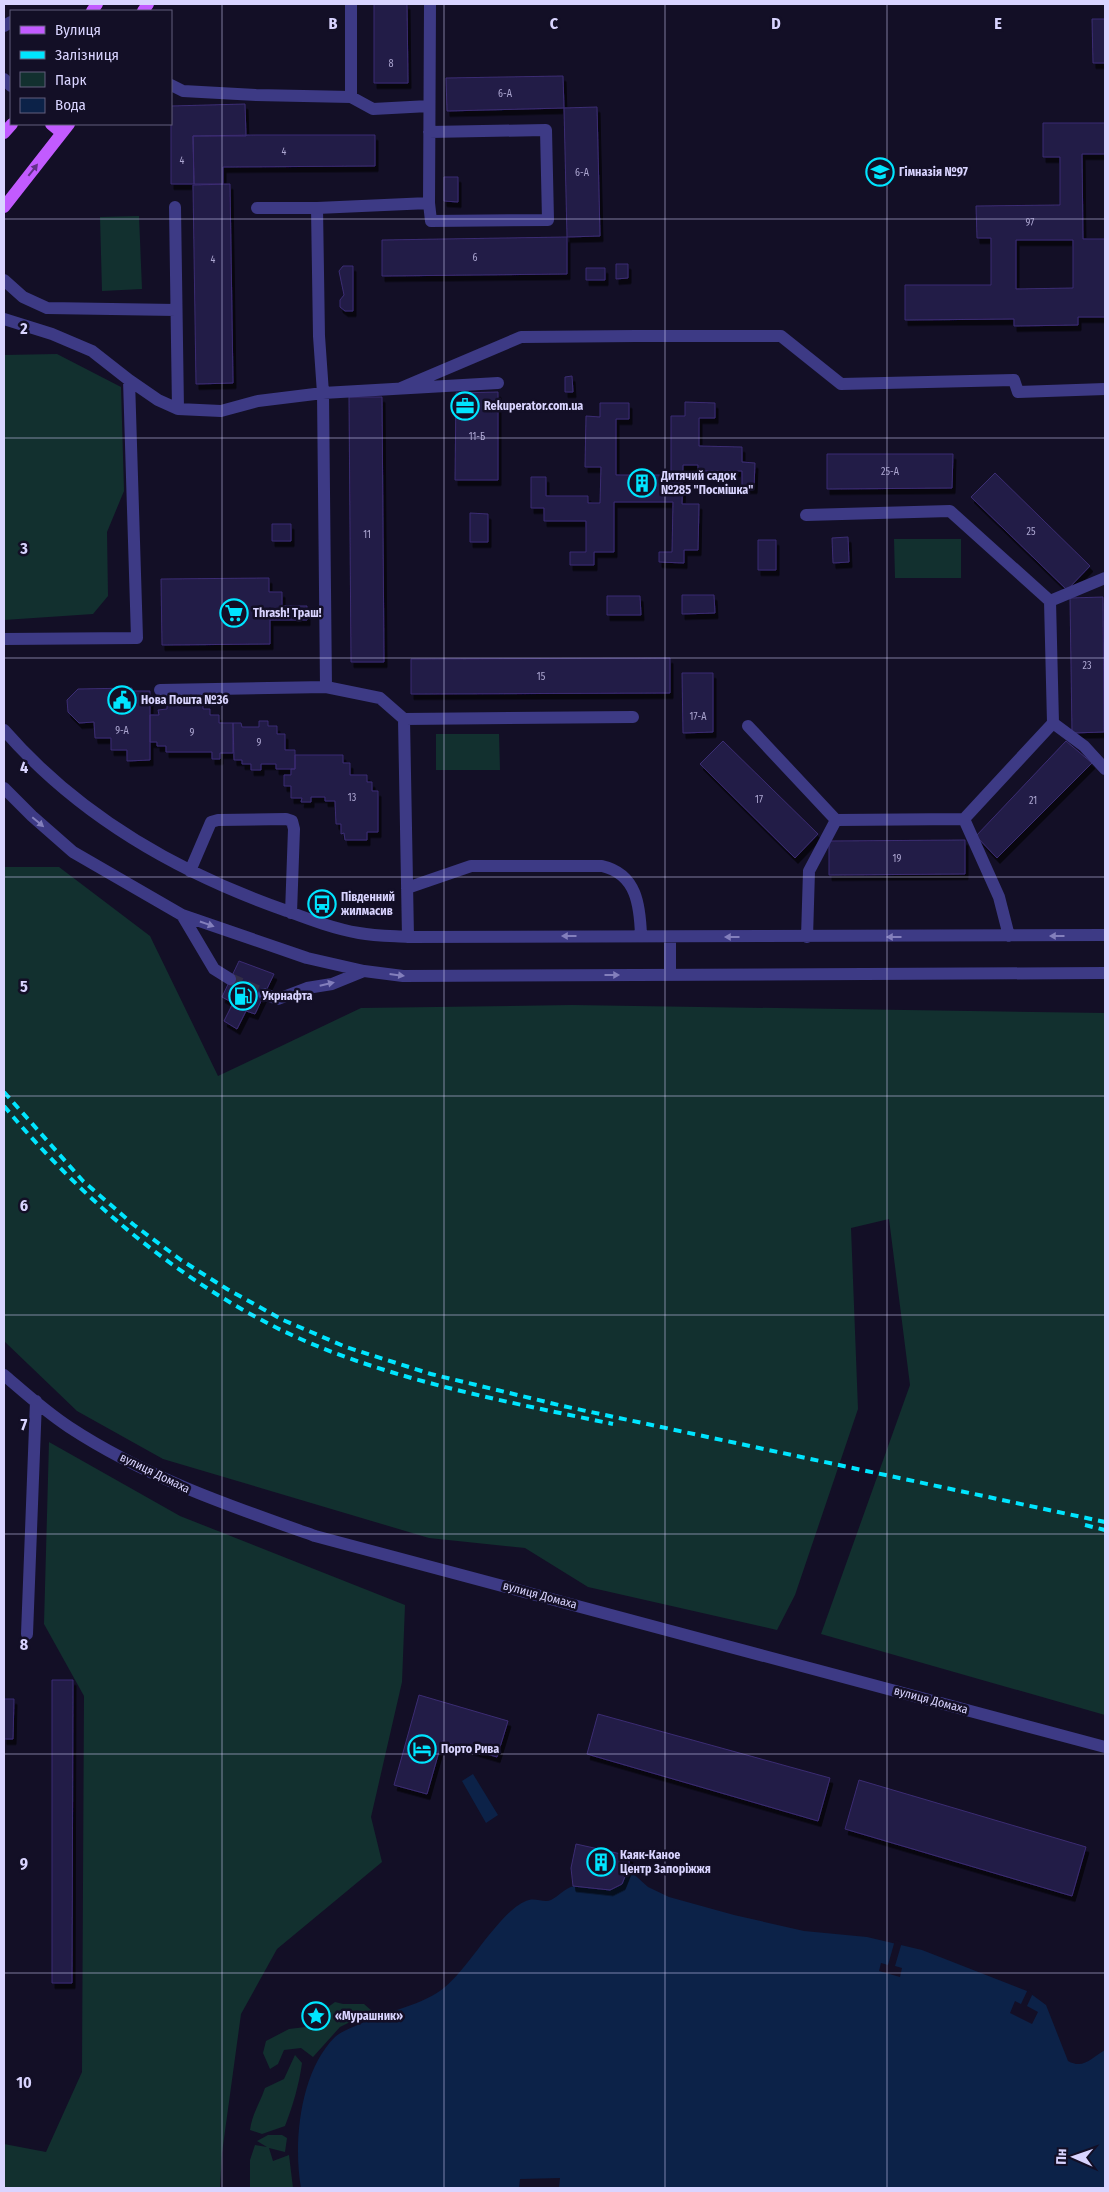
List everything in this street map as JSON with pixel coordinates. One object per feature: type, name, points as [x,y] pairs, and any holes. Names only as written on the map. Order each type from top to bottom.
[{"type":"main road","points":[[4,207],[65,128]]},
{"type":"street","points":[[351,4],[351,97]]},
{"type":"street","points":[[429,132],[546,130],[548,220],[430,221],[429,132],[429,106],[430,4]]},
{"type":"street","points":[[172,86],[183,91],[192,92],[351,97],[373,109],[429,106]]},
{"type":"street","points":[[257,208],[317,208],[430,203]]},
{"type":"street","points":[[175,207],[178,409]]},
{"type":"street","points":[[317,208],[319,336],[323,392],[326,687]]},
{"type":"street","points":[[4,280],[24,297],[47,308],[176,310]]},
{"type":"street","points":[[4,319],[52,334],[92,351],[158,400],[178,409],[220,411],[258,400],[323,392],[498,383]]},
{"type":"street","points":[[401,388],[521,337],[656,336],[781,336],[841,384],[1014,380],[1018,392],[1105,388]]},
{"type":"street","points":[[4,639],[137,638],[130,380]]},
{"type":"street","points":[[748,726],[836,820],[964,820],[1053,723],[1050,600],[950,511],[806,515]]},
{"type":"street","points":[[1050,600],[1105,578]]},
{"type":"street","points":[[160,690],[326,687],[380,698],[404,719],[633,717]]},
{"type":"street","points":[[404,719],[408,937]]},
{"type":"street","points":[[1053,723],[1084,746],[1105,769]]},
{"type":"street","points":[[4,730],[36,763],[78,801],[158,854],[254,900],[322,924],[360,933],[408,937],[1105,936]]},
{"type":"street","points":[[4,788],[73,852],[182,915],[307,958],[364,971],[403,976],[1105,973]]},
{"type":"street","points":[[190,870],[210,822],[218,820],[286,819],[292,821],[294,829],[291,913]]},
{"type":"street","points":[[807,937],[809,870],[836,820]]},
{"type":"street","points":[[964,820],[999,897],[1009,936]]},
{"type":"street","points":[[407,888],[471,866],[602,866],[612,868],[629,882],[636,893],[641,936]]},
{"type":"street","points":[[182,915],[214,969],[230,979]]},
{"type":"street","points":[[670,937],[670,974]]},
{"type":"street","points":[[264,994],[278,999],[307,988],[332,984],[364,971]]},
{"type":"street","name":"вулиця Домаха","points":[[4,1376],[69,1427],[138,1467],[196,1494],[315,1536],[1105,1747]]},
{"type":"street","points":[[27,1634],[36,1401]]},
{"type":"green space","points":[[139,216],[142,289],[102,291],[100,217]]},
{"type":"green space","points":[[57,354],[121,387],[124,491],[107,532],[108,596],[93,614],[4,620],[4,355]]},
{"type":"green space","points":[[894,539],[961,539],[961,578],[895,578]]},
{"type":"green space","points":[[436,734],[499,734],[500,770],[436,770]]},
{"type":"green space","points":[[4,867],[59,867],[150,936],[218,1076],[361,1008],[572,1005],[1105,1013],[1105,1715],[821,1634],[910,1385],[889,1219],[851,1228],[858,1409],[795,1595],[777,1630],[588,1587],[525,1548],[429,1538],[163,1459],[77,1411],[4,1341]]},
{"type":"green space","points":[[49,1442],[180,1516],[405,1605],[402,1682],[371,1817],[382,1862],[277,1949],[241,2014],[222,2153],[220,2188],[4,2188],[4,2144],[46,2152],[82,2072],[84,1696],[44,1624]]},
{"type":"green space","points":[[335,2002],[364,2004],[372,2011],[340,2027],[313,2057],[301,2048],[284,2050],[278,2064],[270,2069],[263,2053],[266,2041],[289,2029],[314,2026],[324,2010]]},
{"type":"green space","points":[[295,2055],[302,2063],[291,2110],[285,2126],[262,2134],[250,2130],[254,2114],[265,2088],[284,2079]]},
{"type":"green space","points":[[268,2135],[282,2135],[287,2138],[285,2152],[269,2148],[273,2161],[289,2155],[293,2188],[250,2188],[250,2160],[255,2145],[267,2147],[257,2141]]},
{"type":"water","points":[[473,1774],[498,1815],[486,1823],[462,1781]]},
{"type":"water","points":[[628,1869],[648,1887],[669,1897],[734,1915],[804,1931],[867,1937],[922,1950],[1027,1991],[1046,2005],[1068,2061],[1079,2064],[1088,2062],[1105,2050],[1105,2188],[301,2188],[298,2150],[302,2108],[314,2069],[323,2051],[335,2037],[362,2023],[427,1999],[445,1987],[455,1978],[497,1925],[519,1905],[529,1900],[551,1900],[574,1886],[601,1889],[614,1887],[622,1884]]},
{"type":"pier","points":[[895,1940],[902,1942],[895,1966],[902,1968],[900,1977],[879,1971],[881,1963],[888,1965]]},
{"type":"pier","points":[[1028,1989],[1033,1993],[1027,2006],[1038,2012],[1032,2024],[1010,2013],[1015,2001],[1021,2004]]},
{"type":"pier","points":[[560,2178],[559,2188],[519,2188],[520,2179]]},
{"type":"building","points":[[374,4],[407,4],[408,83],[374,83]]},
{"type":"building","points":[[1092,19],[1105,19],[1105,63],[1093,63]]},
{"type":"building","points":[[563,76],[564,108],[447,111],[446,78]]},
{"type":"building","points":[[245,104],[246,136],[193,136],[194,184],[171,184],[172,106]]},
{"type":"building","points":[[597,107],[600,236],[567,237],[564,108]]},
{"type":"building","points":[[1043,123],[1105,123],[1105,154],[1082,154],[1083,239],[1105,239],[1105,317],[1078,317],[1078,325],[1014,326],[1014,319],[905,320],[905,285],[991,285],[991,238],[977,238],[976,206],[1060,205],[1060,157],[1043,157]],"holes":[[[1016,240],[1073,240],[1073,288],[1016,289]]]},
{"type":"building","points":[[375,135],[375,166],[223,167],[223,184],[194,184],[193,136]]},
{"type":"building","points":[[444,177],[458,177],[458,202],[444,201]]},
{"type":"building","points":[[230,184],[233,383],[196,384],[193,185]]},
{"type":"building","points":[[567,237],[567,274],[382,276],[382,240]]},
{"type":"building","points":[[616,264],[628,264],[628,278],[616,279]]},
{"type":"building","points":[[343,266],[353,266],[353,311],[345,311],[340,307],[340,300],[344,295],[339,271]]},
{"type":"building","points":[[586,268],[605,268],[605,280],[586,280]]},
{"type":"building","points":[[572,376],[573,392],[565,392],[565,377]]},
{"type":"building","points":[[498,392],[498,480],[455,480],[456,393]]},
{"type":"building","points":[[349,397],[382,397],[384,662],[351,662]]},
{"type":"building","name":"Дитячий садок №285 \"Посмішка\"","points":[[685,402],[715,403],[715,418],[699,418],[699,446],[742,447],[742,462],[755,463],[754,488],[742,488],[742,471],[698,471],[698,465],[683,465],[682,504],[699,504],[698,550],[684,550],[684,563],[659,562],[659,552],[672,552],[673,502],[614,502],[614,552],[594,552],[594,565],[570,565],[570,552],[586,552],[586,521],[544,521],[544,508],[531,508],[531,477],[546,477],[546,496],[588,496],[588,503],[600,503],[601,467],[585,467],[586,416],[600,417],[600,403],[629,403],[629,419],[616,419],[616,475],[671,475],[671,416],[685,416]]},
{"type":"building","points":[[827,454],[953,454],[952,488],[827,489]]},
{"type":"building","points":[[995,473],[1090,566],[1067,590],[971,497]]},
{"type":"building","points":[[470,513],[488,514],[488,542],[470,542]]},
{"type":"building","points":[[272,524],[291,524],[291,541],[272,541]]},
{"type":"building","points":[[848,537],[849,562],[833,563],[832,538]]},
{"type":"building","points":[[758,540],[776,540],[776,570],[758,570]]},
{"type":"building","name":"Thrash! Траш!","points":[[269,578],[269,592],[282,592],[282,606],[307,606],[307,620],[270,620],[270,644],[162,645],[161,579]]},
{"type":"building","points":[[682,595],[714,595],[715,613],[682,614]]},
{"type":"building","points":[[607,596],[640,596],[641,615],[607,615]]},
{"type":"building","points":[[1103,597],[1104,732],[1072,733],[1070,598]]},
{"type":"building","points":[[670,658],[670,693],[411,694],[411,659]]},
{"type":"building","points":[[682,673],[713,673],[713,732],[683,733]]},
{"type":"building","points":[[132,688],[132,691],[150,691],[150,760],[127,761],[127,750],[111,750],[111,738],[95,738],[94,722],[79,723],[68,712],[67,700],[78,689]]},
{"type":"building","points":[[167,704],[203,704],[203,709],[210,709],[210,715],[219,715],[219,723],[233,723],[233,753],[220,753],[220,759],[212,759],[212,752],[166,752],[166,746],[157,746],[157,742],[150,742],[150,715],[159,715],[158,710],[167,709]]},
{"type":"building","points":[[259,721],[268,721],[268,726],[277,726],[277,734],[285,734],[285,750],[295,750],[295,769],[276,769],[276,764],[261,764],[261,770],[251,770],[251,764],[242,764],[242,760],[234,760],[233,723],[241,723],[242,727],[259,727]]},
{"type":"building","points":[[723,741],[818,834],[795,858],[700,764]]},
{"type":"building","points":[[1066,741],[1092,763],[997,858],[976,836]]},
{"type":"building","points":[[295,755],[343,755],[343,763],[350,763],[350,775],[367,775],[367,782],[372,782],[372,791],[378,791],[378,832],[367,832],[367,840],[345,840],[344,833],[341,834],[341,824],[336,824],[335,801],[325,801],[325,797],[311,797],[311,802],[301,802],[302,798],[291,798],[291,786],[284,786],[284,775],[291,775],[291,769],[295,769]]},
{"type":"building","points":[[965,840],[965,874],[829,875],[829,841]]},
{"type":"building","name":"Укрнафта","points":[[239,961],[274,974],[255,1014],[246,1011],[237,1029],[224,1021],[233,1003],[222,997]]},
{"type":"building","points":[[52,1680],[73,1680],[72,1983],[52,1983]]},
{"type":"building","name":"Порто Рива","points":[[419,1695],[508,1721],[497,1757],[442,1741],[427,1794],[394,1785]]},
{"type":"building","points":[[4,1699],[14,1699],[13,1739],[4,1739]]},
{"type":"building","points":[[598,1714],[830,1778],[818,1821],[587,1754]]},
{"type":"building","points":[[859,1780],[1086,1847],[1072,1896],[845,1829]]},
{"type":"building","name":"Каяк-Каное Центр Запоріжжя","points":[[576,1844],[630,1856],[628,1869],[622,1884],[610,1890],[573,1886],[571,1868]]},
{"type":"tunnel","points":[[230,979],[264,994]]},
{"type":"railway","points":[[4,1092],[83,1181],[134,1225],[181,1260],[227,1289],[283,1320],[346,1347],[431,1374],[563,1406],[1105,1522]]},
{"type":"railway","points":[[4,1106],[64,1172],[129,1231],[200,1284],[277,1328],[316,1346],[399,1374],[485,1397],[613,1424]]},
{"type":"railway","points":[[1085,1525],[1105,1530]]},
{"type":"place","name":"Гімназія №97","points":[[880,172]]},
{"type":"place","name":"Rekuperator.com.ua","points":[[465,406]]},
{"type":"place","name":"Дитячий садок №285 \"Посмішка\"","points":[[642,483]]},
{"type":"place","name":"Thrash! Траш!","points":[[234,613]]},
{"type":"place","name":"Нова Пошта №36","points":[[122,700]]},
{"type":"place","name":"Південний жилмасив","points":[[322,904]]},
{"type":"place","name":"Укрнафта","points":[[243,996]]},
{"type":"place","name":"Порто Рива","points":[[422,1749]]},
{"type":"place","name":"Каяк-Каное Центр Запоріжжя","points":[[601,1862]]},
{"type":"place","name":"«Мурашник»","points":[[316,2016]]}]
